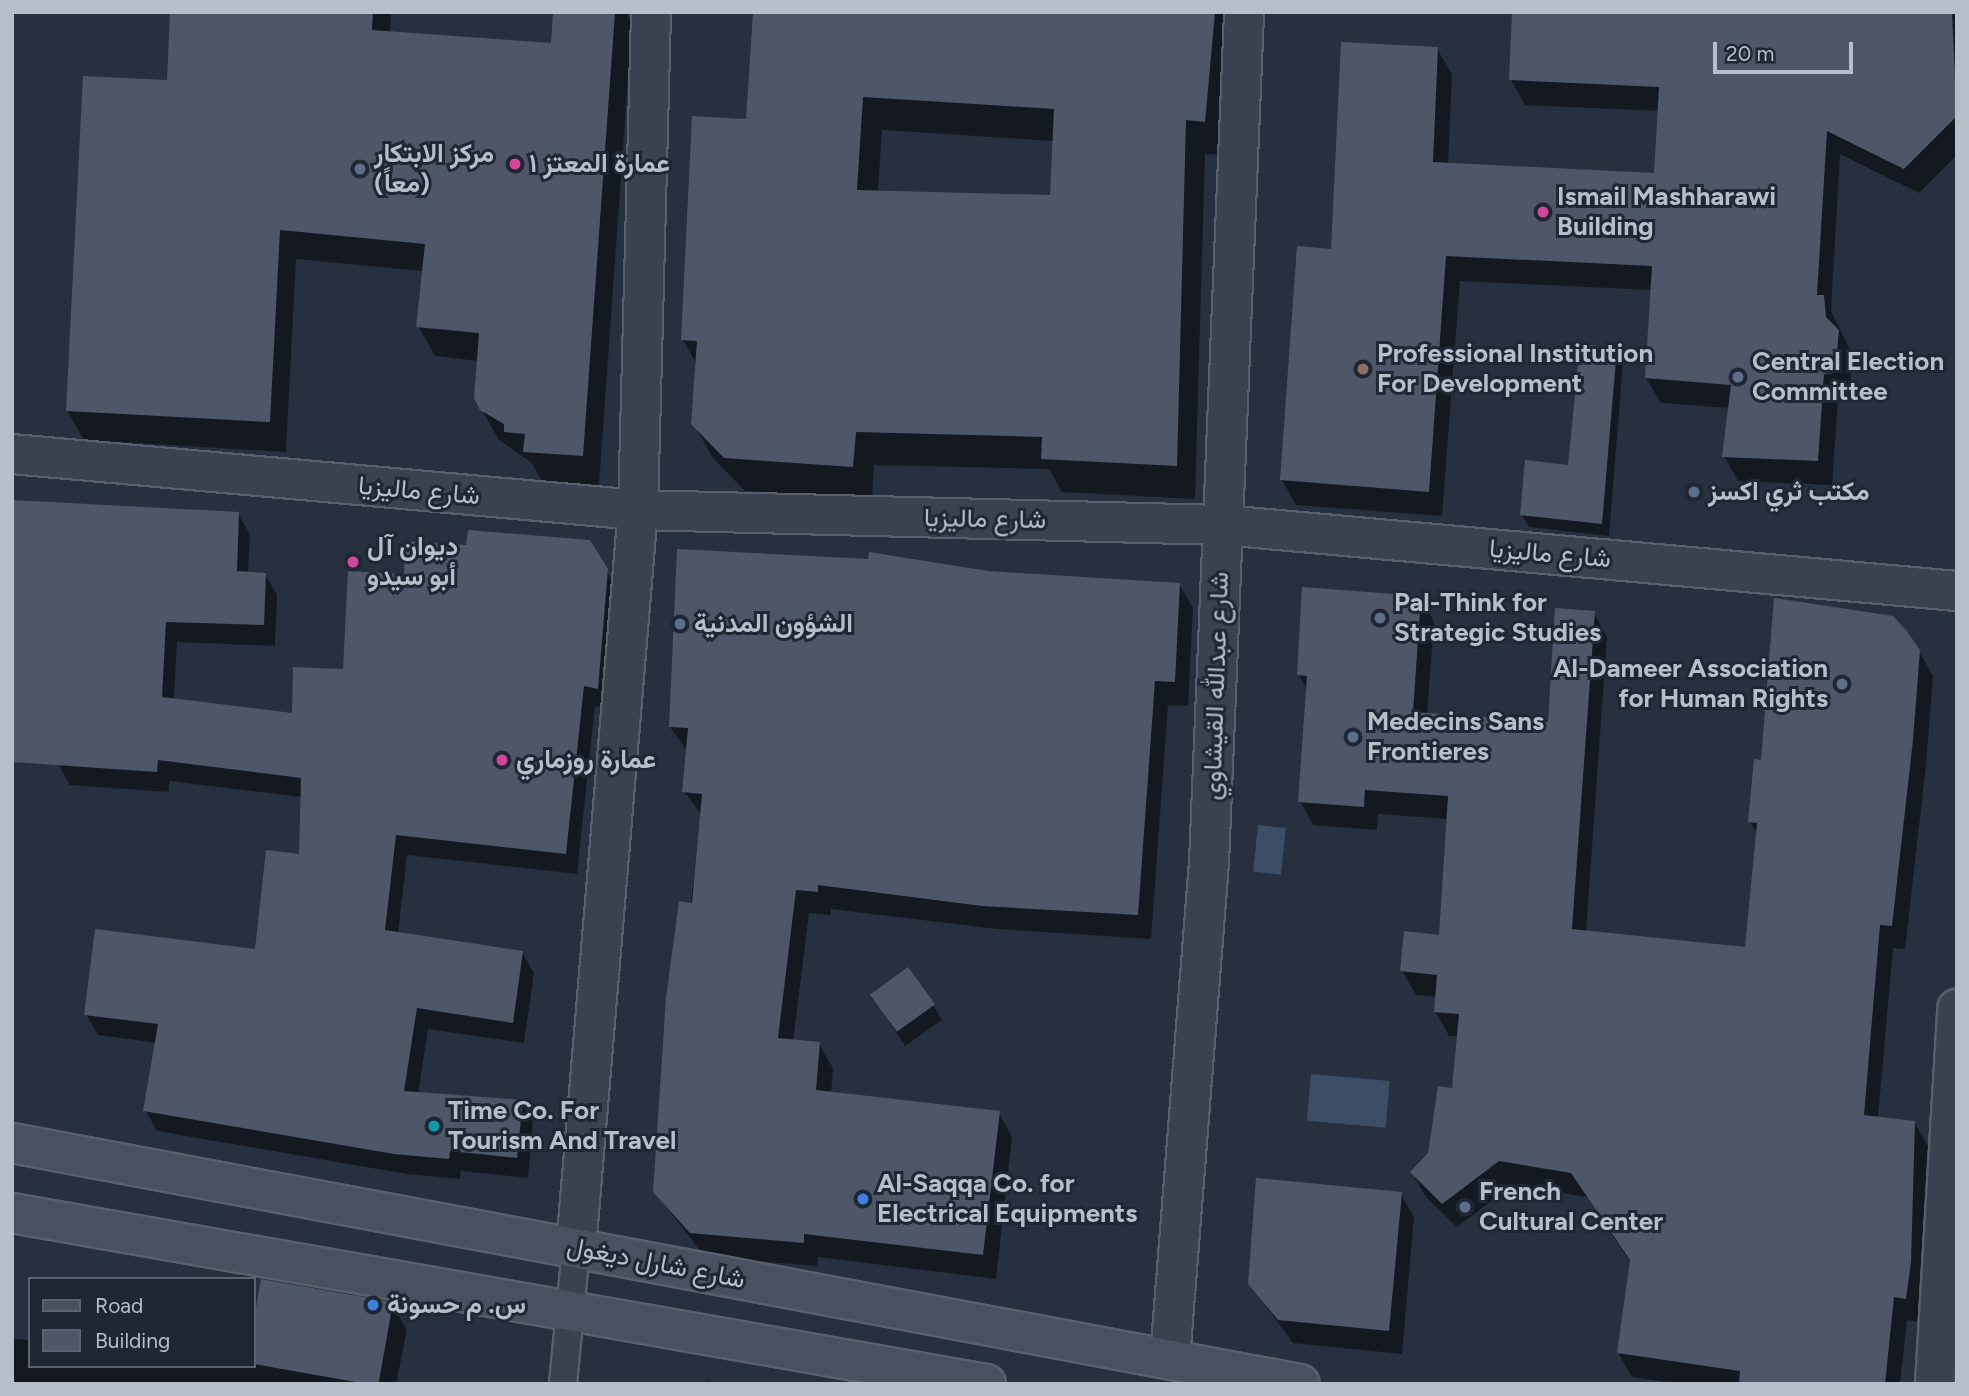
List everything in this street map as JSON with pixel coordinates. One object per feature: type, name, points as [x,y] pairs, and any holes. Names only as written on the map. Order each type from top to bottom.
[{"type":"main road","name":"شارع شارل ديغول","points":[[12,1143],[1300,1384]]},
{"type":"main road","points":[[12,1213],[986,1384]]},
{"type":"street","points":[[576,1248],[638,510],[651,12]]},
{"type":"street","name":"شارع عبدالله القيشاوي","points":[[1170,1359],[1209,863],[1244,12]]},
{"type":"street","name":"شارع ماليزيا","points":[[12,454],[638,510],[1223,525],[1957,591]]},
{"type":"street","points":[[1935,1384],[1957,1009]]},
{"type":"lane","points":[[563,1384],[576,1248]]},
{"type":"water","points":[[1258,825],[1286,828],[1281,875],[1253,872]]},
{"type":"water","points":[[1311,1074],[1390,1081],[1386,1128],[1307,1121]]},
{"type":"building","points":[[170,12],[373,12],[372,30],[551,43],[553,12],[615,12],[583,456],[523,452],[525,434],[504,432],[504,424],[480,410],[474,398],[479,333],[416,327],[425,244],[280,230],[270,422],[66,411],[83,76],[167,80]]},
{"type":"building","points":[[753,12],[1215,12],[1205,122],[1186,120],[1177,466],[1041,459],[1042,437],[856,432],[853,467],[724,458],[691,424],[697,341],[681,340],[692,116],[746,119]],"holes":[[[863,97],[1054,109],[1050,195],[857,190]]]},
{"type":"building","points":[[1512,12],[1952,12],[1957,116],[1904,169],[1827,131],[1817,295],[1824,295],[1826,317],[1839,330],[1835,373],[1824,374],[1818,461],[1722,457],[1731,385],[1645,378],[1652,266],[1446,256],[1429,492],[1280,480],[1297,246],[1331,249],[1341,42],[1438,47],[1433,162],[1654,173],[1659,87],[1509,80]]},
{"type":"building","points":[[1580,344],[1617,348],[1602,524],[1520,515],[1525,460],[1568,465]]},
{"type":"building","points":[[12,500],[239,512],[237,571],[266,573],[264,625],[166,622],[162,697],[292,713],[293,667],[343,669],[348,571],[404,574],[405,541],[466,545],[468,530],[590,540],[608,569],[598,689],[584,686],[566,854],[396,835],[385,930],[523,951],[513,1023],[417,1008],[404,1091],[523,1100],[517,1158],[450,1151],[449,1159],[394,1154],[143,1111],[158,1024],[84,1015],[95,929],[255,949],[266,850],[299,854],[301,778],[158,760],[157,772],[12,762]]},
{"type":"building","points":[[677,549],[868,559],[869,552],[988,571],[1180,583],[1175,682],[1155,681],[1138,915],[982,906],[818,885],[818,892],[796,890],[778,1038],[820,1042],[816,1090],[1000,1111],[983,1255],[804,1234],[804,1243],[690,1233],[653,1192],[666,998],[679,901],[692,903],[702,794],[682,792],[688,728],[669,727]]},
{"type":"building","points":[[1302,587],[1421,596],[1413,712],[1548,721],[1555,608],[1595,611],[1572,929],[1745,947],[1757,823],[1748,822],[1754,759],[1761,760],[1774,598],[1893,616],[1906,630],[1920,650],[1913,740],[1892,926],[1880,925],[1864,1115],[1915,1121],[1911,1262],[1906,1299],[1894,1297],[1885,1384],[1739,1384],[1740,1371],[1617,1353],[1630,1260],[1571,1173],[1499,1161],[1442,1204],[1410,1172],[1428,1153],[1438,1086],[1452,1088],[1459,1014],[1434,1012],[1437,975],[1400,971],[1404,931],[1439,935],[1448,796],[1365,790],[1364,807],[1298,802],[1307,676],[1297,675]]},
{"type":"building","points":[[908,967],[935,1004],[897,1032],[870,995]]},
{"type":"building","points":[[1256,1178],[1402,1192],[1389,1331],[1278,1320],[1248,1284]]},
{"type":"building","points":[[261,1279],[393,1302],[379,1384],[256,1364],[256,1307]]},
{"type":"place","name":"عمارة المعتز ١","points":[[515,164]]},
{"type":"place","name":"مركز الابتكار (معاً)","points":[[360,169]]},
{"type":"place","name":"Ismail Mashharawi Building","points":[[1543,212]]},
{"type":"place","name":"Professional Institution For Development","points":[[1363,369]]},
{"type":"place","name":"Central Election Committee","points":[[1738,377]]},
{"type":"place","name":"مكتب ثري اكسز","points":[[1694,492]]},
{"type":"place","name":"ديوان آل أبو سيدو","points":[[353,562]]},
{"type":"place","name":"Pal-Think for Strategic Studies","points":[[1380,618]]},
{"type":"place","name":"الشؤون المدنية","points":[[680,624]]},
{"type":"place","name":"Al-Dameer Association for Human Rights","points":[[1842,684]]},
{"type":"place","name":"Medecins Sans Frontieres","points":[[1353,737]]},
{"type":"place","name":"عمارة روزماري","points":[[502,760]]},
{"type":"place","name":"Time Co. For Tourism And Travel","points":[[434,1126]]},
{"type":"place","name":"Al-Saqqa Co. for Electrical Equipments","points":[[863,1199]]},
{"type":"place","name":"French Cultural Center","points":[[1465,1207]]},
{"type":"place","name":"س. م حسونة","points":[[373,1305]]}]
